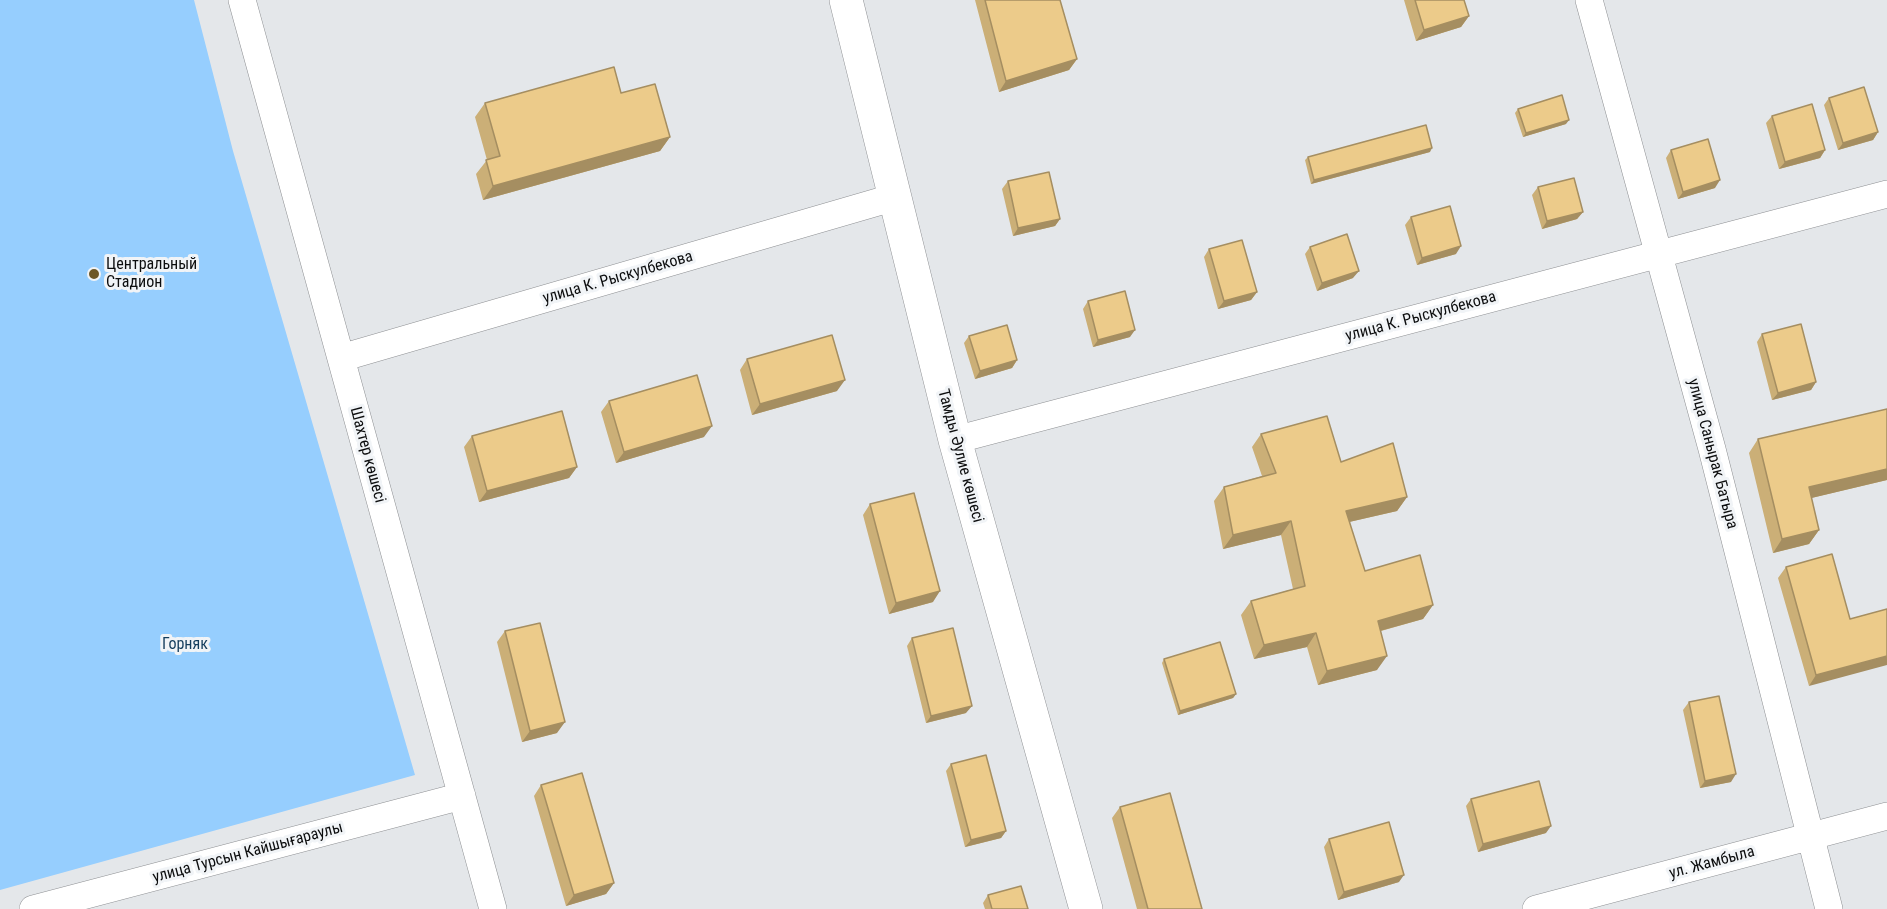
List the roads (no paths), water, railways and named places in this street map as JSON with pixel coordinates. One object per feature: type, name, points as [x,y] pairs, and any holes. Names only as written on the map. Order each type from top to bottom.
[{"type":"street","name":"Шахтер көшесі","points":[[242,0],[493,909]]},
{"type":"street","name":"Тамды Әулие көшесі","points":[[846,0],[955,440],[1086,909]]},
{"type":"street","name":"улица Санырак Батыра","points":[[1589,0],[1712,449],[1829,909]]},
{"type":"street","name":"улица К. Рыскулбекова","points":[[955,440],[1887,194]]},
{"type":"street","name":"улица К. Рыскулбекова","points":[[341,358],[895,197]]},
{"type":"street","name":"улица Турсын Кайшығараулы","points":[[33,909],[462,796]]},
{"type":"street","name":"ул. Жамбыла","points":[[1536,909],[1887,816]]},
{"type":"place","name":"Центральный Стадион","points":[[94,274]]},
{"type":"park label","name":"Горняк","points":[[185,645]]}]
